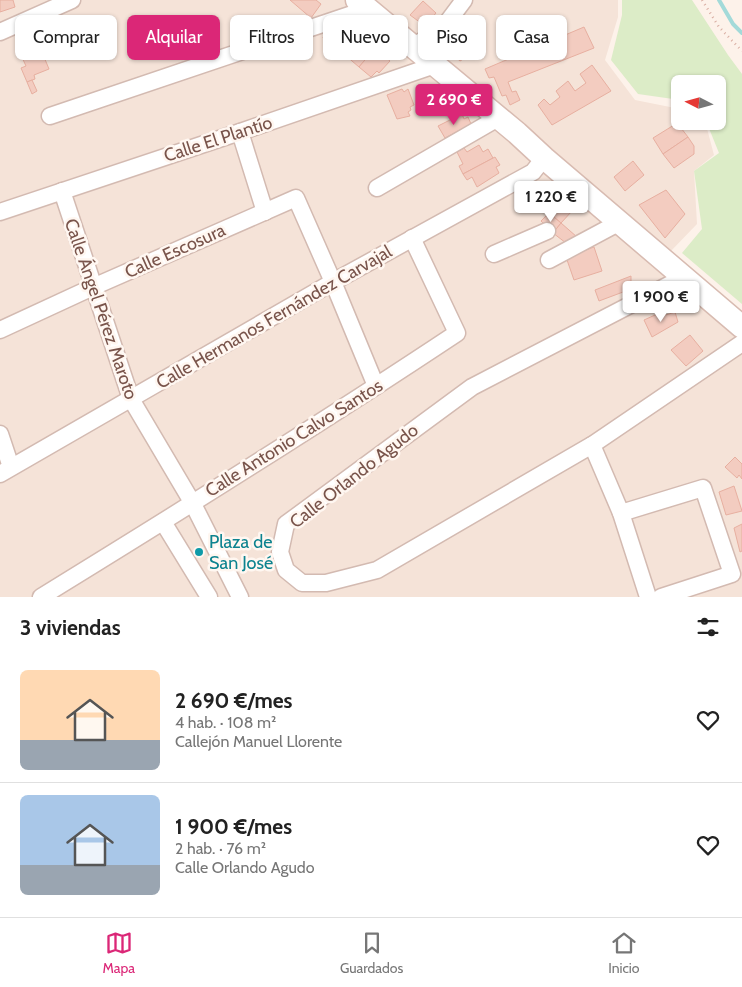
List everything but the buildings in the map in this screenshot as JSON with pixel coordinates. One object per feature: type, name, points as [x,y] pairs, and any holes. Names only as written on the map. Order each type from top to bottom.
[{"type":"main road","points":[[362,4],[742,327]]},
{"type":"street","points":[[0,32],[42,6],[72,0]]},
{"type":"street","points":[[412,47],[443,28],[464,0]]},
{"type":"street","points":[[50,116],[362,4]]},
{"type":"street","name":"Calle El Plantío","points":[[0,212],[435,65]]},
{"type":"street","points":[[377,188],[498,118]]},
{"type":"street","points":[[240,132],[265,212]]},
{"type":"street","name":"Calle Hermanos Fernández Carvajal","points":[[6,470],[333,282],[533,172],[544,158]]},
{"type":"street","name":"Calle Ángel Pérez Maroto","points":[[62,191],[130,400],[192,502],[240,597]]},
{"type":"street","name":"Calle Escosura","points":[[0,330],[296,198],[333,282]]},
{"type":"street","points":[[548,260],[620,222]]},
{"type":"street","points":[[494,254],[543,228],[567,250]]},
{"type":"street","name":"Calle Antonio Calvo Santos","points":[[41,597],[163,522],[456,333],[412,238]]},
{"type":"street","name":"Calle Orlando Agudo","points":[[684,277],[472,387],[286,524],[280,552],[286,570],[302,583],[326,584],[377,570],[592,445],[742,343]]},
{"type":"street","points":[[333,282],[376,386]]},
{"type":"street","points":[[0,434],[6,470]]},
{"type":"street","points":[[592,445],[621,513],[648,597]]},
{"type":"street","points":[[621,513],[703,488],[737,572],[661,597]]},
{"type":"street","points":[[163,522],[209,597]]},
{"type":"street","points":[[220,597],[232,582]]},
{"type":"path","points":[[702,0],[719,26],[742,52]]},
{"type":"shaded area","points":[[0,0],[618,0],[618,17],[605,60],[635,100],[671,107],[671,130],[707,130],[714,155],[694,171],[697,224],[670,252],[742,314],[742,597],[0,597]]},
{"type":"green space","points":[[622,0],[692,0],[742,74],[742,304],[682,253],[702,229],[694,171],[719,153],[710,130],[726,130],[726,75],[671,75],[671,99],[638,94],[611,60],[622,15]]},
{"type":"waterway","points":[[719,0],[733,24],[742,33]]},
{"type":"place","name":"Plaza de San José","points":[[199,552]]}]
